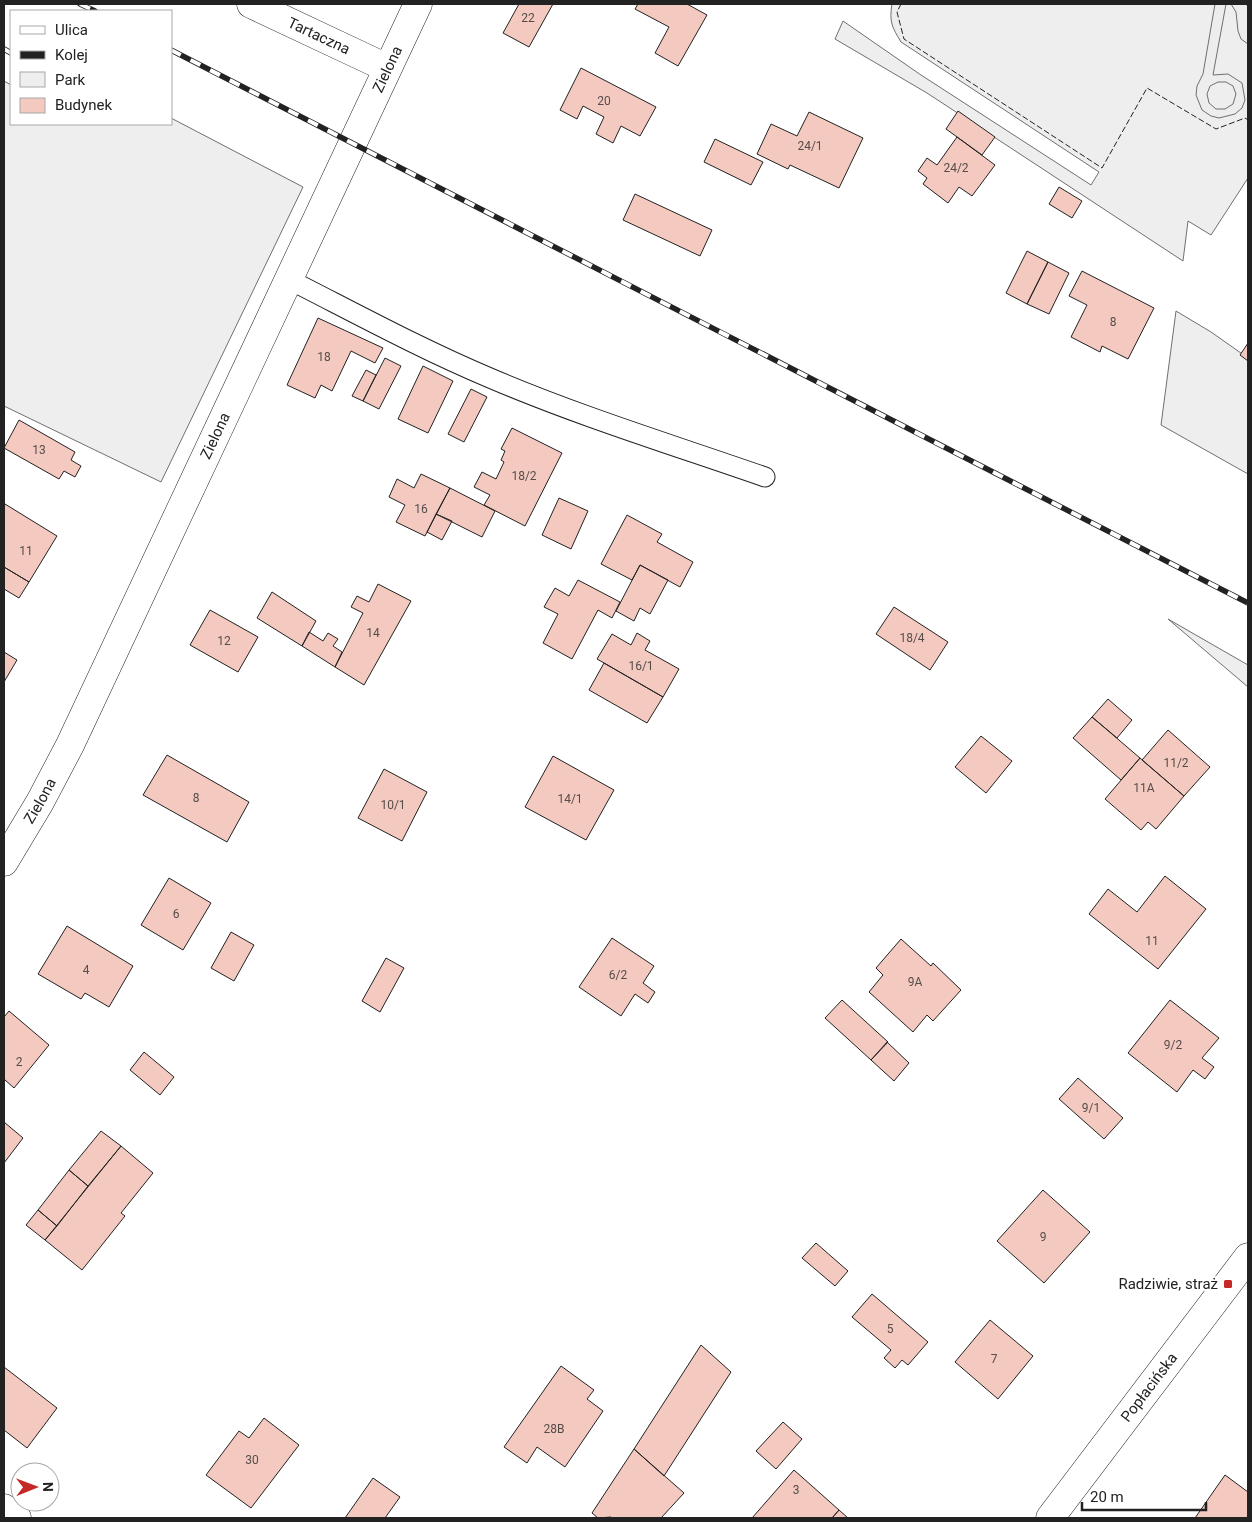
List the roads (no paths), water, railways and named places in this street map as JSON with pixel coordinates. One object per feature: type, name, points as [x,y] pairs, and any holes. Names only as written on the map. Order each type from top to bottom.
[{"type":"street","name":"Tartaczna","points":[[251,4],[387,68]]},
{"type":"street","name":"Zielona","points":[[4,862],[40,802],[70,745],[418,4]]},
{"type":"street","name":"Popłacińska","points":[[1050,1518],[1248,1257]]},
{"type":"street","points":[[4,1508],[17,1518]]},
{"type":"lane","points":[[288,279],[395,334],[489,378],[548,401],[765,477]]},
{"type":"railway","points":[[80,4],[93,10]]},
{"type":"railway","points":[[4,49],[10,52]]},
{"type":"railway","points":[[172,51],[1248,603]]},
{"type":"place","name":"Radziwie, straż","points":[[1228,1284]]}]
